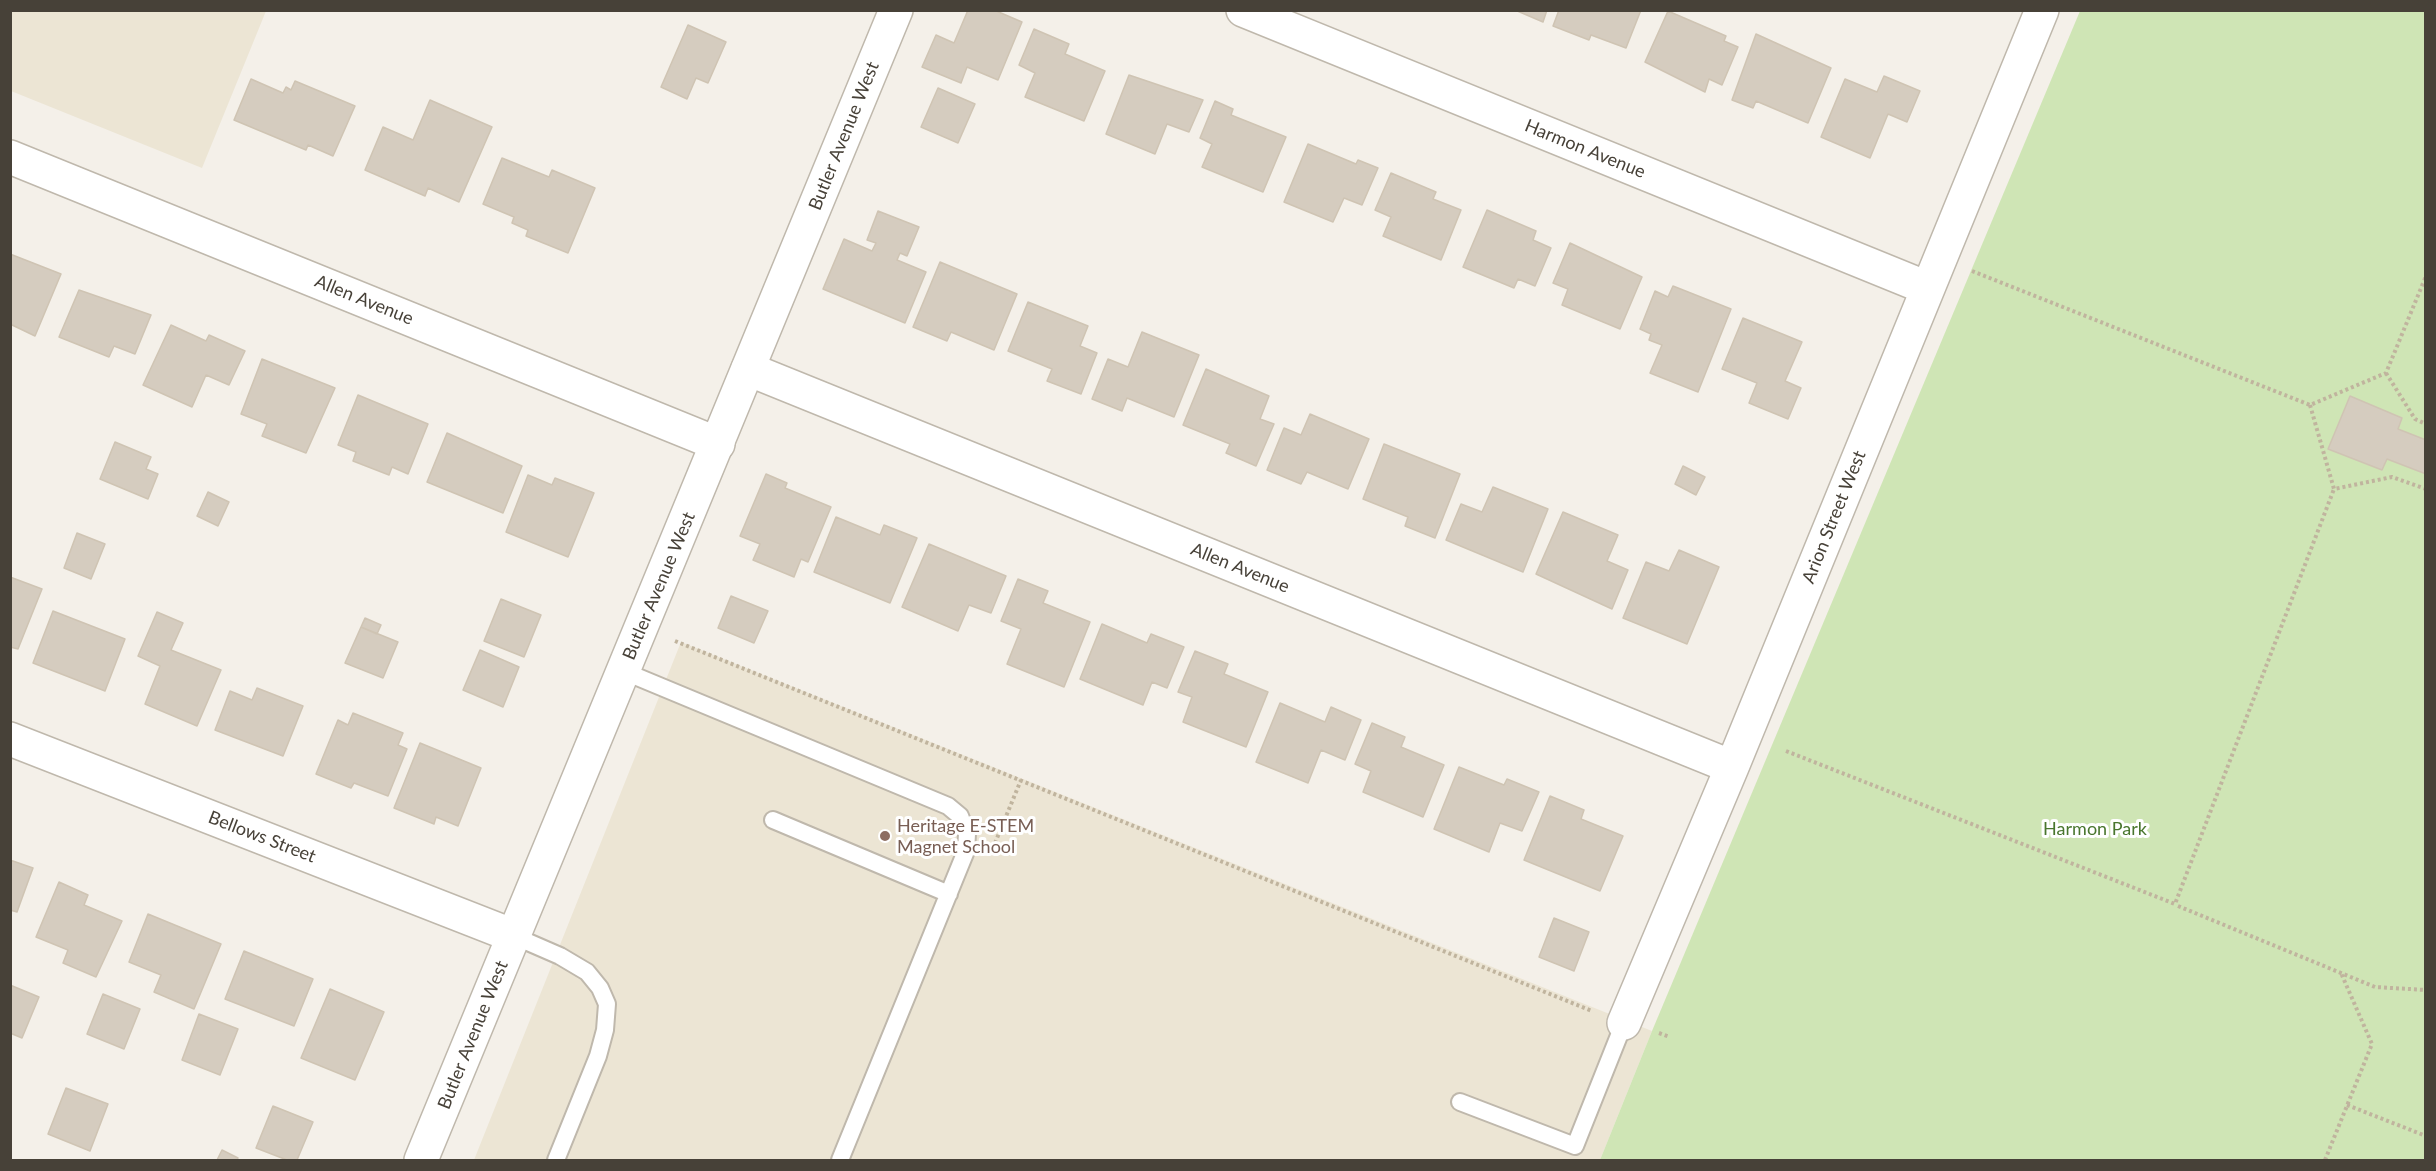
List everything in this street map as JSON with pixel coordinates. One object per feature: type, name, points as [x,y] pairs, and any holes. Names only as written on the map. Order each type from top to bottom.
[{"type":"street","name":"Butler Avenue West","points":[[421,1161],[896,10]]},
{"type":"street","name":"Harmon Avenue","points":[[1243,10],[1927,288]]},
{"type":"street","name":"Arion Street West","points":[[1624,1023],[1732,767],[2042,10]]},
{"type":"street","name":"Allen Avenue","points":[[10,157],[718,444]]},
{"type":"street","name":"Allen Avenue","points":[[748,369],[1732,767]]},
{"type":"street","name":"Bellows Street","points":[[10,739],[514,936]]},
{"type":"lane","points":[[623,671],[948,806],[960,816],[967,834],[966,851],[840,1161]]},
{"type":"lane","points":[[773,820],[949,894]]},
{"type":"lane","points":[[514,936],[560,956],[587,972],[600,988],[607,1004],[605,1030],[598,1056],[556,1161]]},
{"type":"lane","points":[[1460,1102],[1575,1146],[1624,1023]]},
{"type":"path","points":[[1971,271],[2310,405],[2386,374],[2426,276]]},
{"type":"path","points":[[2386,374],[2415,419],[2426,424]]},
{"type":"path","points":[[1786,751],[2175,904],[2334,489],[2310,405]]},
{"type":"path","points":[[2334,489],[2392,477],[2426,489]]},
{"type":"path","points":[[675,641],[1624,1023]]},
{"type":"path","points":[[2178,906],[2375,987],[2426,990]]},
{"type":"path","points":[[2325,1161],[2372,1044],[2340,972]]},
{"type":"path","points":[[2348,1105],[2426,1136]]},
{"type":"shaded area","points":[[10,11],[266,11],[202,168],[11,91]]},
{"type":"shaded area","name":"Heritage E-STEM Magnet School","points":[[681,642],[1652,1031],[1600,1160],[474,1160]]},
{"type":"green space","name":"Harmon Park","points":[[2080,11],[2425,11],[2425,1160],[1600,1160],[1652,1031]]},
{"type":"building","points":[[968,10],[994,10],[1022,22],[998,80],[967,67],[961,83],[922,67],[936,35],[954,43]]},
{"type":"building","points":[[1515,10],[1547,10],[1543,22]]},
{"type":"building","points":[[1559,10],[1641,10],[1626,48],[1591,35],[1589,40],[1553,26]]},
{"type":"building","points":[[1668,11],[1726,36],[1724,41],[1738,47],[1722,85],[1709,79],[1705,92],[1645,62]]},
{"type":"building","points":[[688,25],[726,42],[708,83],[696,78],[687,99],[661,87]]},
{"type":"building","points":[[1034,29],[1069,44],[1065,54],[1105,71],[1084,121],[1025,97],[1035,73],[1019,65]]},
{"type":"building","points":[[1756,34],[1831,68],[1808,123],[1756,101],[1753,108],[1732,100]]},
{"type":"building","points":[[1129,75],[1203,100],[1189,132],[1167,124],[1155,154],[1106,134]]},
{"type":"building","points":[[1884,76],[1920,91],[1907,122],[1888,114],[1870,158],[1821,137],[1845,79],[1877,92]]},
{"type":"building","points":[[251,79],[283,93],[286,87],[291,90],[295,81],[355,106],[333,156],[308,145],[306,150],[234,120]]},
{"type":"building","points":[[938,88],[975,104],[958,143],[921,127]]},
{"type":"building","points":[[430,100],[492,127],[459,202],[428,188],[425,196],[365,170],[383,127],[413,140]]},
{"type":"building","points":[[1215,101],[1233,109],[1231,115],[1286,137],[1263,192],[1202,167],[1212,144],[1200,138]]},
{"type":"building","points":[[1308,144],[1356,164],[1358,160],[1378,168],[1362,205],[1344,198],[1333,222],[1284,202]]},
{"type":"building","points":[[502,158],[549,177],[552,170],[595,188],[568,253],[526,236],[528,230],[512,223],[514,217],[483,204]]},
{"type":"building","points":[[1391,173],[1436,192],[1433,199],[1461,210],[1441,260],[1383,236],[1391,217],[1375,210]]},
{"type":"building","points":[[1487,210],[1536,231],[1533,240],[1551,248],[1535,286],[1518,279],[1514,288],[1463,267]]},
{"type":"building","points":[[878,211],[919,227],[907,256],[900,253],[897,260],[926,272],[905,323],[823,289],[844,239],[872,251],[876,243],[867,240]]},
{"type":"building","points":[[1570,243],[1642,277],[1620,329],[1562,305],[1568,289],[1553,283]]},
{"type":"building","points":[[10,254],[61,274],[35,336],[10,324]]},
{"type":"building","points":[[940,262],[1017,294],[994,350],[951,332],[947,341],[913,327]]},
{"type":"building","points":[[1673,286],[1731,309],[1698,392],[1650,373],[1662,345],[1649,340],[1651,334],[1640,329],[1655,291],[1668,297]]},
{"type":"building","points":[[79,290],[151,315],[135,354],[114,346],[109,357],[59,337]]},
{"type":"building","points":[[1028,302],[1088,326],[1080,346],[1097,353],[1081,394],[1047,381],[1052,369],[1008,351]]},
{"type":"building","points":[[1743,318],[1802,342],[1785,381],[1801,388],[1788,419],[1749,403],[1757,383],[1722,369]]},
{"type":"building","points":[[171,325],[206,341],[209,335],[245,351],[229,385],[206,375],[192,407],[143,385]]},
{"type":"building","points":[[1142,332],[1199,355],[1174,417],[1127,398],[1122,411],[1092,399],[1108,359],[1128,367]]},
{"type":"building","points":[[262,359],[335,388],[306,453],[262,436],[267,424],[241,414]]},
{"type":"building","points":[[1206,369],[1269,396],[1260,419],[1274,424],[1256,466],[1226,453],[1230,444],[1183,425]]},
{"type":"building","points":[[358,395],[428,424],[408,474],[392,467],[389,475],[353,461],[356,452],[338,445]]},
{"type":"building","points":[[2350,396],[2402,418],[2398,429],[2426,440],[2426,474],[2387,459],[2382,470],[2328,449]]},
{"type":"building","points":[[1310,414],[1369,439],[1348,489],[1307,472],[1301,484],[1267,470],[1284,428],[1301,435]]},
{"type":"building","points":[[447,433],[522,466],[503,513],[427,482]]},
{"type":"building","points":[[115,442],[151,457],[146,469],[158,474],[148,499],[100,479]]},
{"type":"building","points":[[1384,444],[1460,474],[1435,538],[1405,526],[1408,517],[1363,499]]},
{"type":"building","points":[[1683,466],[1705,477],[1696,495],[1675,484]]},
{"type":"building","points":[[766,474],[787,483],[785,488],[831,507],[808,562],[801,559],[794,577],[753,560],[760,544],[740,536]]},
{"type":"building","points":[[528,475],[552,485],[555,478],[594,493],[568,557],[506,532]]},
{"type":"building","points":[[1493,487],[1548,509],[1523,572],[1446,540],[1461,504],[1482,512]]},
{"type":"building","points":[[208,492],[229,502],[218,526],[197,516]]},
{"type":"building","points":[[1563,512],[1618,535],[1607,561],[1628,570],[1612,609],[1536,574]]},
{"type":"building","points":[[836,517],[880,535],[884,525],[917,538],[890,603],[814,572]]},
{"type":"building","points":[[77,533],[105,544],[91,579],[64,568]]},
{"type":"building","points":[[929,544],[1006,576],[991,613],[969,605],[958,631],[902,607]]},
{"type":"building","points":[[1679,550],[1719,567],[1687,644],[1623,618],[1646,562],[1669,571]]},
{"type":"building","points":[[10,577],[42,589],[18,649],[10,647]]},
{"type":"building","points":[[1018,579],[1048,591],[1043,603],[1090,622],[1064,687],[1007,664],[1021,629],[1001,621]]},
{"type":"building","points":[[731,596],[768,611],[754,643],[718,628]]},
{"type":"building","points":[[501,599],[541,615],[524,657],[484,641]]},
{"type":"building","points":[[53,611],[125,639],[105,691],[33,663]]},
{"type":"building","points":[[157,612],[183,623],[171,650],[221,670],[197,726],[145,704],[160,666],[138,656]]},
{"type":"building","points":[[365,618],[381,625],[377,634],[361,627]]},
{"type":"building","points":[[1102,624],[1147,643],[1151,634],[1184,647],[1167,688],[1152,682],[1143,705],[1080,679]]},
{"type":"building","points":[[361,627],[398,642],[383,678],[345,663]]},
{"type":"building","points":[[480,650],[519,667],[503,707],[463,690]]},
{"type":"building","points":[[1195,651],[1228,664],[1224,674],[1268,692],[1246,747],[1183,722],[1192,697],[1178,692]]},
{"type":"building","points":[[257,688],[303,706],[283,756],[215,730],[230,691],[252,700]]},
{"type":"building","points":[[1280,703],[1325,722],[1331,707],[1361,720],[1345,760],[1321,750],[1308,783],[1256,762]]},
{"type":"building","points":[[353,713],[403,733],[398,745],[407,749],[388,796],[354,783],[351,788],[316,774],[338,720],[348,725]]},
{"type":"building","points":[[1372,723],[1405,737],[1401,747],[1444,765],[1423,817],[1363,792],[1371,771],[1355,764]]},
{"type":"building","points":[[420,743],[481,768],[458,826],[436,817],[434,824],[394,808]]},
{"type":"building","points":[[1459,767],[1504,785],[1507,779],[1539,792],[1522,831],[1500,823],[1489,852],[1434,829]]},
{"type":"building","points":[[1550,796],[1584,810],[1581,819],[1623,836],[1600,891],[1524,860]]},
{"type":"building","points":[[10,860],[33,868],[17,912],[10,910]]},
{"type":"building","points":[[59,882],[88,895],[84,905],[122,921],[96,977],[63,963],[68,950],[36,937]]},
{"type":"building","points":[[148,914],[221,944],[194,1009],[154,992],[161,975],[129,962]]},
{"type":"building","points":[[1554,918],[1589,932],[1574,971],[1539,957]]},
{"type":"building","points":[[244,951],[313,979],[294,1026],[225,999]]},
{"type":"building","points":[[10,985],[39,997],[22,1038],[10,1033]]},
{"type":"building","points":[[330,989],[384,1012],[355,1080],[301,1058]]},
{"type":"building","points":[[103,994],[140,1009],[124,1049],[87,1034]]},
{"type":"building","points":[[199,1014],[238,1029],[220,1075],[182,1060]]},
{"type":"building","points":[[66,1088],[108,1104],[90,1151],[48,1134]]},
{"type":"building","points":[[273,1106],[313,1122],[297,1160],[287,1160],[256,1148]]},
{"type":"building","points":[[222,1150],[238,1158],[237,1160],[217,1160]]},
{"type":"place","name":"Heritage E-STEM Magnet School","points":[[885,836]]}]
